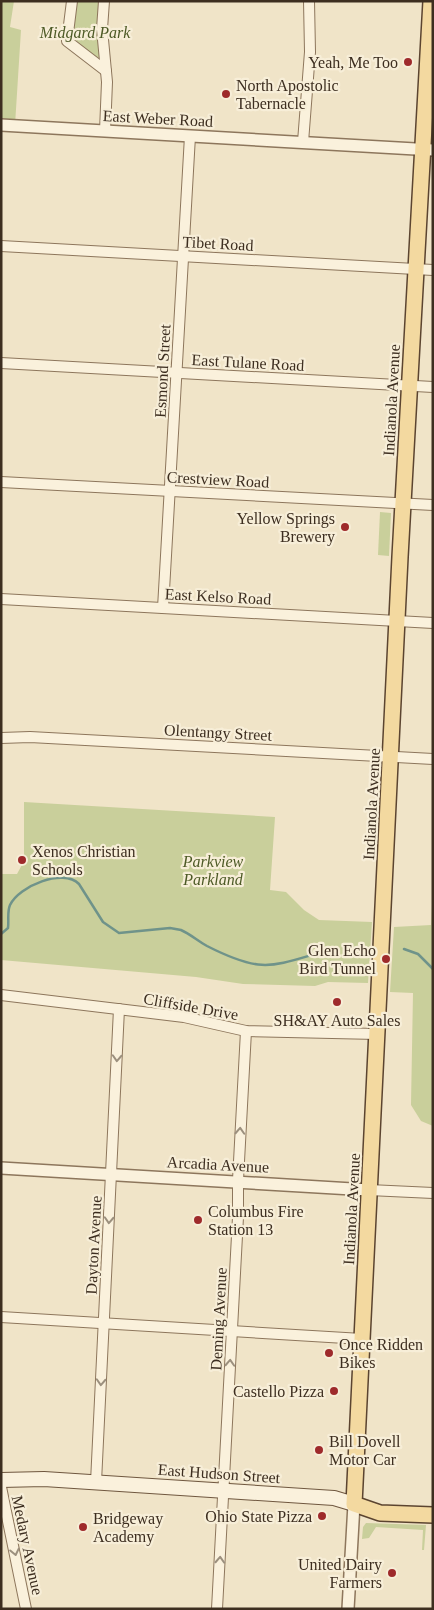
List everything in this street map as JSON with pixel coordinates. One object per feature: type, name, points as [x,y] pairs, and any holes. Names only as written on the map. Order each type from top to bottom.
[{"type":"main road","name":"Indianola Avenue","points":[[354,1504],[415,268],[427,150],[431,1]]},
{"type":"main road","name":"East Hudson Street","points":[[1,1480],[96,1482],[334,1498],[380,1513],[433,1516]]},
{"type":"street","points":[[72,1],[67,41],[106,71]]},
{"type":"street","points":[[104,1],[102,29],[106,71],[105,131]]},
{"type":"street","points":[[303,142],[310,52],[309,1]]},
{"type":"street","name":"East Weber Road","points":[[1,124],[427,150]]},
{"type":"street","name":"Esmond Street","points":[[163,608],[190,136]]},
{"type":"street","name":"Tibet Road","points":[[1,246],[433,270]]},
{"type":"street","name":"East Tulane Road","points":[[1,364],[433,387]]},
{"type":"street","name":"Crestview Road","points":[[1,482],[433,506]]},
{"type":"street","name":"East Kelso Road","points":[[1,599],[433,623]]},
{"type":"street","name":"Olentangy Street","points":[[1,738],[50,738],[433,760]]},
{"type":"street","points":[[1,1005],[2,995]]},
{"type":"street","name":"Cliffside Drive","points":[[2,995],[206,1021],[246,1031],[377,1034]]},
{"type":"street","name":"Dayton Avenue","points":[[96,1482],[119,1009]]},
{"type":"street","name":"Deming Avenue","points":[[217,1609],[246,1031]]},
{"type":"street","name":"Arcadia Avenue","points":[[1,1168],[433,1193]]},
{"type":"street","points":[[1,1317],[362,1339]]},
{"type":"street","name":"Medary Avenue","points":[[1,1487],[26,1609]]},
{"type":"street","name":"Indianola Avenue","points":[[348,1609],[354,1504]]},
{"type":"green space","points":[[1,1],[14,1],[10,27],[21,30],[15,125],[1,125]]},
{"type":"green space","name":"Midgard Park","points":[[72,1],[104,1],[106,71],[72,44]]},
{"type":"green space","points":[[380,512],[391,513],[389,556],[378,555]]},
{"type":"green space","name":"Parkview Parkland","points":[[24,802],[275,817],[270,890],[286,892],[304,910],[319,920],[372,922],[368,983],[328,982],[315,986],[243,984],[196,977],[1,960],[1,874],[17,874],[24,861]]},
{"type":"green space","points":[[433,884],[433,1126],[421,1121],[411,1105],[413,993],[390,992],[394,927],[431,925]]},
{"type":"green space","points":[[366,1523],[426,1525],[424,1550],[422,1550],[423,1530],[376,1527],[369,1538],[362,1539],[363,1527]]},
{"type":"waterway","points":[[1,934],[8,928],[10,905],[22,891],[42,881],[63,878],[79,884],[103,922],[119,933],[170,928],[181,930],[226,955],[242,961],[268,965],[329,950]]},
{"type":"waterway","points":[[404,949],[418,954],[433,969]]},
{"type":"place","name":"Yeah, Me Too","points":[[408,62]]},
{"type":"place","name":"North Apostolic Tabernacle","points":[[226,94]]},
{"type":"place","name":"Yellow Springs Brewery","points":[[345,527]]},
{"type":"place","name":"Xenos Christian Schools","points":[[22,860]]},
{"type":"place","name":"Glen Echo Bird Tunnel","points":[[386,959]]},
{"type":"place","name":"SH&AY Auto Sales","points":[[337,1002]]},
{"type":"place","name":"Columbus Fire Station 13","points":[[198,1220]]},
{"type":"place","name":"Once Ridden Bikes","points":[[329,1353]]},
{"type":"place","name":"Castello Pizza","points":[[334,1391]]},
{"type":"place","name":"Bill Dovell Motor Car","points":[[319,1450]]},
{"type":"place","name":"Ohio State Pizza","points":[[322,1516]]},
{"type":"place","name":"Bridgeway Academy","points":[[83,1527]]},
{"type":"place","name":"United Dairy Farmers","points":[[392,1573]]}]
